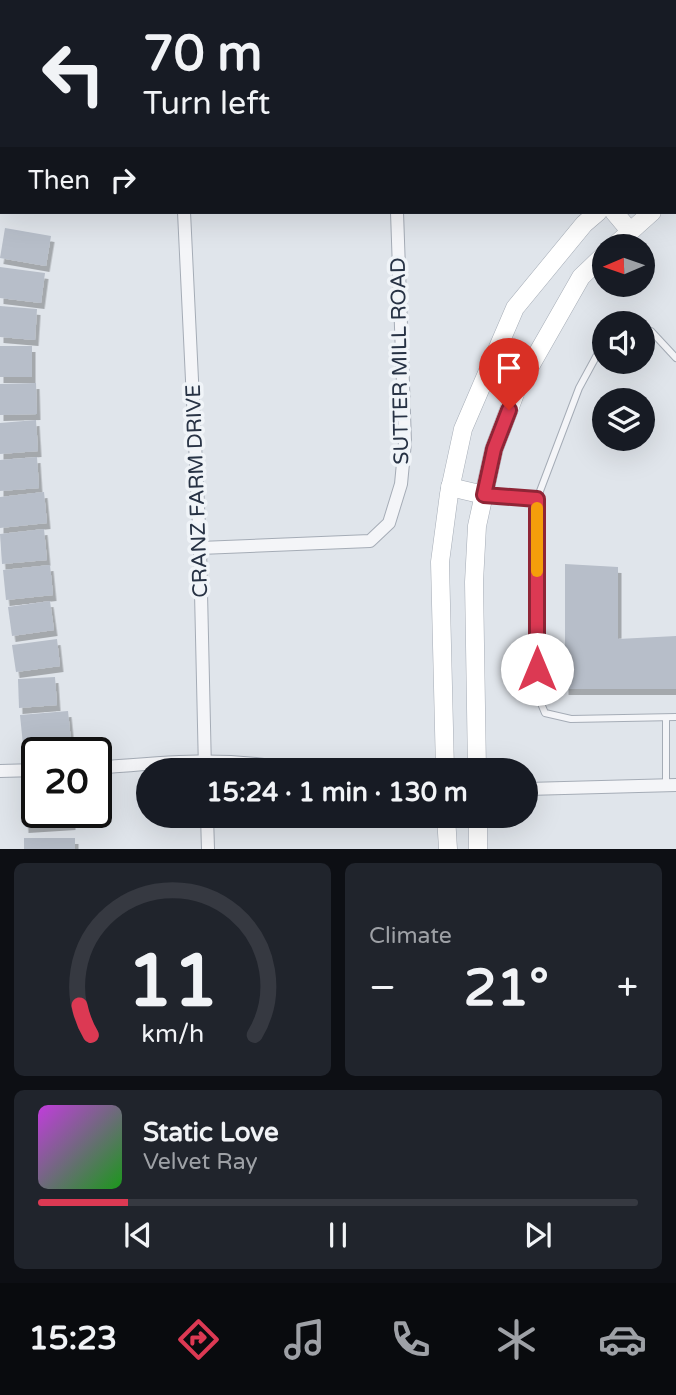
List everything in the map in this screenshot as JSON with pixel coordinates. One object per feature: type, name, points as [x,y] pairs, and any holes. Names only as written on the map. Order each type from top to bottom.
[{"type":"street","name":"CRANZ FARM DRIVE","points":[[184,214],[200,548],[205,758]]},
{"type":"street","name":"SUTTER MILL ROAD","points":[[200,548],[370,541],[389,523],[401,484],[405,442],[397,214]]},
{"type":"street","points":[[445,758],[440,562],[450,487],[463,429],[515,308],[584,224],[596,214]]},
{"type":"street","points":[[616,214],[630,231]]},
{"type":"street","points":[[627,234],[650,214]]},
{"type":"street","points":[[477,758],[474,583],[477,526],[494,449],[516,391],[581,277],[592,266]]},
{"type":"street","points":[[450,487],[484,495]]},
{"type":"street","points":[[112,768],[136,767]]},
{"type":"street","points":[[0,771],[21,770]]},
{"type":"street","points":[[538,789],[671,785]]},
{"type":"street","points":[[207,828],[208,849]]},
{"type":"street","points":[[446,828],[447,849]]},
{"type":"street","points":[[478,828],[478,849]]},
{"type":"lane","points":[[655,335],[676,358]]},
{"type":"lane","points":[[592,364],[579,388],[537,499],[537,694],[545,713],[571,719],[676,717]]},
{"type":"lane","points":[[484,495],[537,499]]},
{"type":"lane","points":[[666,718],[671,785]]},
{"type":"building","points":[[5,228],[51,236],[46,266],[0,258]]},
{"type":"building","points":[[0,267],[45,273],[41,303],[0,298]]},
{"type":"building","points":[[0,306],[37,309],[35,340],[0,337]]},
{"type":"building","points":[[0,346],[32,346],[32,377],[0,377]]},
{"type":"building","points":[[36,383],[37,414],[0,415],[0,384]]},
{"type":"building","points":[[36,420],[38,451],[0,454],[0,423]]},
{"type":"building","points":[[37,457],[39,488],[0,491],[0,460]]},
{"type":"building","points":[[44,492],[47,523],[0,528],[0,497]]},
{"type":"building","points":[[44,529],[47,560],[2,564],[0,534]]},
{"type":"building","points":[[565,564],[618,567],[618,639],[676,636],[676,689],[565,689]]},
{"type":"building","points":[[50,565],[53,595],[6,600],[3,570]]},
{"type":"building","points":[[50,601],[54,630],[12,636],[8,607]]},
{"type":"building","points":[[57,639],[60,666],[16,672],[12,645]]},
{"type":"building","points":[[55,677],[57,705],[19,708],[18,679]]},
{"type":"building","points":[[68,711],[71,737],[22,737],[20,715]]},
{"type":"building","points":[[24,838],[75,838],[75,849],[24,849]]},
{"type":"slow traffic","points":[[537,508],[537,571]]},
{"type":"route","points":[[509,410],[494,449],[484,495],[537,499],[537,669]]}]
